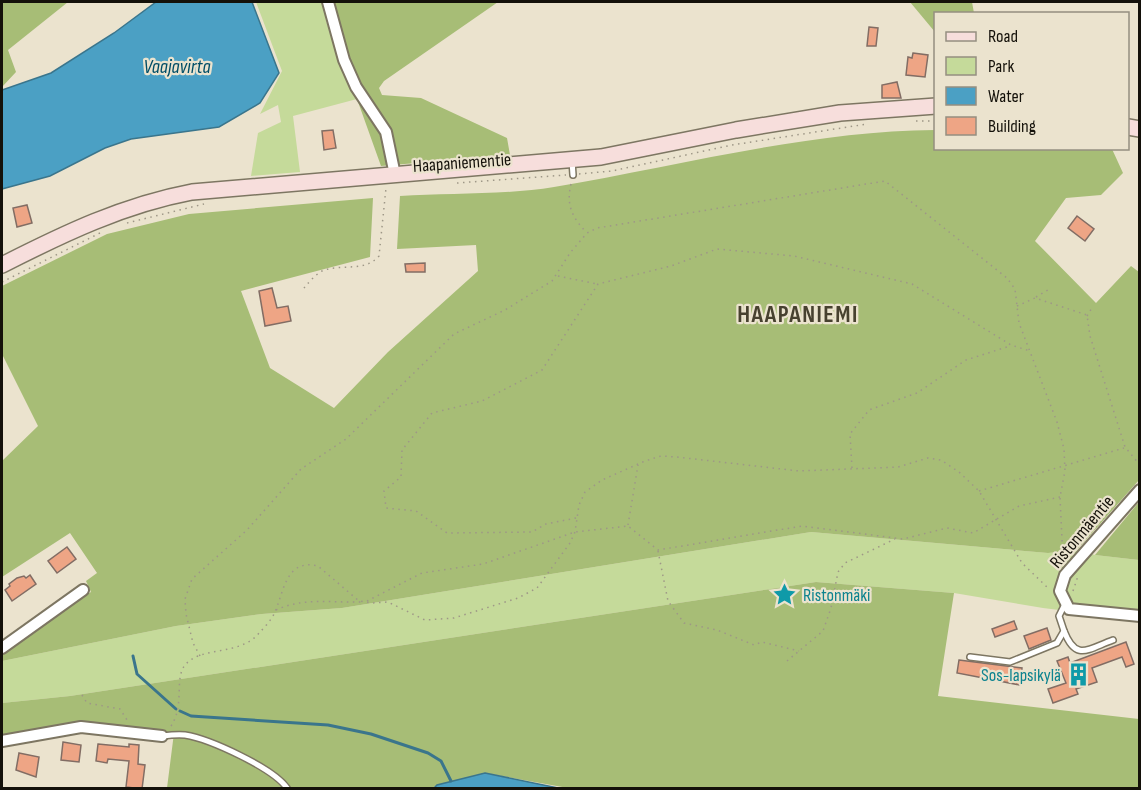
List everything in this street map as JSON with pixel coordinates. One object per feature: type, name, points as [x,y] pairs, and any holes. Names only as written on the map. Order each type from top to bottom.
[{"type":"street","points":[[328,2],[344,60],[352,78],[386,132],[390,175]]},
{"type":"street","name":"Haapaniementie","points":[[2,266],[107,216],[167,196],[253,185],[390,175],[573,167],[735,130],[840,113],[934,106]]},
{"type":"street","name":"Ristonmäentie","points":[[1062,598],[1061,582],[1068,571],[1140,490]]},
{"type":"street","points":[[2,648],[83,590]]},
{"type":"street","points":[[1062,598],[1069,609],[1140,616]]},
{"type":"street","points":[[2,741],[81,727],[162,736]]},
{"type":"lane","points":[[1062,598],[1059,616],[1070,648],[1083,651],[1113,640]]},
{"type":"lane","points":[[970,657],[1010,662],[1057,643],[1064,631]]},
{"type":"lane","points":[[162,736],[183,734],[202,738],[270,771],[287,789]]},
{"type":"path","points":[[908,120],[934,121]]},
{"type":"path","name":"Haapaniementie","points":[[454,183],[573,167],[612,171],[732,145],[875,123]]},
{"type":"path","points":[[573,167],[568,197],[572,216],[587,233]]},
{"type":"path","points":[[304,288],[322,271],[360,267],[374,262],[379,256],[390,175]]},
{"type":"path","points":[[200,656],[190,634],[186,614],[185,599],[192,579],[247,530],[301,469],[346,440],[454,334],[505,310],[557,276],[570,252],[587,233],[597,228],[885,181],[1007,278],[1015,289],[1019,323],[1057,422],[1065,465],[1059,497],[1061,555],[1068,571]]},
{"type":"path","points":[[123,225],[206,204]]},
{"type":"path","points":[[2,282],[101,233]]},
{"type":"path","points":[[557,276],[598,284],[671,266],[717,249],[794,256],[912,284],[1011,345],[1031,351]]},
{"type":"path","points":[[577,517],[546,524],[532,532],[447,533],[416,511],[386,508],[384,491],[401,477],[402,450],[432,413],[482,401],[543,370],[598,284]]},
{"type":"path","points":[[1017,306],[1048,290]]},
{"type":"path","points":[[1035,298],[1087,316]]},
{"type":"path","points":[[1093,306],[1087,316],[1090,336],[1125,447],[1140,465]]},
{"type":"path","points":[[852,468],[850,434],[869,410],[917,393],[966,360],[1011,345]]},
{"type":"path","points":[[979,491],[1125,447]]},
{"type":"path","points":[[275,610],[293,603],[334,600],[388,602],[412,615],[436,621],[454,618],[518,598],[537,588],[566,549],[575,532],[582,497],[591,486],[661,456],[799,471],[898,466],[928,458],[941,460],[959,472],[979,491],[1029,572],[1062,598]]},
{"type":"path","points":[[628,526],[638,464]]},
{"type":"path","points":[[658,550],[802,526],[903,539],[947,528],[973,533],[1019,506],[1059,497]]},
{"type":"path","points":[[365,602],[422,573],[483,564],[575,532],[628,526],[658,550],[668,601],[684,623],[717,630],[754,645],[762,642],[800,651]]},
{"type":"path","points":[[787,661],[822,631],[831,608],[838,572],[845,563],[866,550],[896,538]]},
{"type":"path","points":[[162,736],[172,724],[179,706],[181,673],[194,657],[250,642],[275,610],[280,591],[289,575],[298,566],[309,564],[318,566],[348,592],[365,602]]},
{"type":"path","points":[[82,695],[87,703],[120,709],[128,717],[129,732]]},
{"type":"green space","points":[[2,2],[68,2],[8,50],[16,72],[2,87]]},
{"type":"green space","points":[[256,2],[324,2],[326,21],[357,99],[293,116],[300,172],[251,176],[258,133],[281,122],[278,105],[260,114],[282,71]]},
{"type":"green space","points":[[333,2],[498,2],[384,81],[379,88],[382,95],[421,98],[507,138],[510,155],[381,166],[357,99],[361,87],[348,56]]},
{"type":"green space","points":[[910,2],[972,2],[974,12],[934,12],[934,31]]},
{"type":"green space","points":[[934,130],[934,150],[1112,150],[1123,173],[1101,195],[1066,198],[1035,241],[1096,303],[1131,266],[1139,272],[1139,480],[1077,550],[1048,553],[811,532],[342,608],[262,614],[176,626],[2,661],[2,654],[91,592],[86,581],[97,573],[70,533],[2,577],[2,461],[38,426],[2,354],[2,286],[107,234],[189,214],[373,198],[370,257],[241,291],[270,368],[334,408],[388,352],[478,271],[476,245],[397,249],[400,196],[536,190],[792,143],[888,132]]},
{"type":"green space","points":[[1139,502],[1139,560],[1095,555]]},
{"type":"green space","points":[[811,532],[1048,553],[1077,550],[1095,555],[1139,560],[1139,620],[1043,608],[954,593],[816,582],[70,696],[2,703],[2,661],[176,626],[262,614],[342,608]]},
{"type":"green space","points":[[816,582],[954,593],[938,696],[1139,719],[1140,788],[568,788],[485,773],[432,788],[167,788],[174,733],[81,722],[2,736],[2,703],[70,696]]},
{"type":"water","name":"Vaajavirta","points":[[156,2],[252,2],[279,73],[260,103],[219,127],[131,139],[105,148],[50,176],[2,189],[2,90],[51,73],[114,33]]},
{"type":"water","points":[[485,773],[558,788],[434,788],[437,785]]},
{"type":"building","points":[[869,27],[878,28],[876,46],[867,46]]},
{"type":"building","points":[[913,53],[928,55],[925,77],[906,75],[908,57],[912,58]]},
{"type":"building","points":[[897,82],[901,98],[882,98],[882,85]]},
{"type":"building","points":[[333,130],[336,148],[324,150],[322,131]]},
{"type":"building","points":[[27,205],[32,223],[17,227],[13,208]]},
{"type":"building","points":[[1077,216],[1094,229],[1085,241],[1068,228]]},
{"type":"building","points":[[425,263],[425,272],[406,272],[405,264]]},
{"type":"building","points":[[272,288],[277,308],[288,306],[291,321],[265,326],[259,291]]},
{"type":"building","points":[[67,547],[76,559],[57,573],[48,561]]},
{"type":"building","points":[[30,575],[36,584],[12,601],[5,590],[10,586],[9,584],[17,578],[24,576],[26,578]]},
{"type":"building","points":[[1014,621],[1017,629],[995,637],[992,629]]},
{"type":"building","points":[[1047,628],[1051,640],[1029,649],[1024,636]]},
{"type":"building","name":"Sos-lapsikylä","points":[[1126,642],[1134,664],[1126,667],[1122,657],[1092,668],[1097,682],[1076,689],[1078,694],[1053,703],[1048,689],[1066,683],[1057,661],[1068,657],[1070,663]]},
{"type":"building","points":[[959,660],[1022,668],[1020,685],[957,673]]},
{"type":"building","points":[[63,742],[81,745],[79,762],[61,760]]},
{"type":"building","points":[[98,744],[129,747],[129,744],[139,745],[138,764],[145,765],[142,789],[126,787],[129,761],[108,759],[107,763],[96,761]]},
{"type":"building","points":[[19,753],[39,757],[36,777],[16,770]]},
{"type":"waterway","points":[[133,656],[137,674],[176,709]]},
{"type":"waterway","points":[[180,711],[191,716],[328,725],[371,734],[428,753],[441,761],[451,781]]},
{"type":"place","name":"Ristonmäki","points":[[785,595]]},
{"type":"place","name":"Sos-lapsikylä","points":[[1079,675]]},
{"type":"district","name":"HAAPANIEMI","points":[[798,314]]}]
